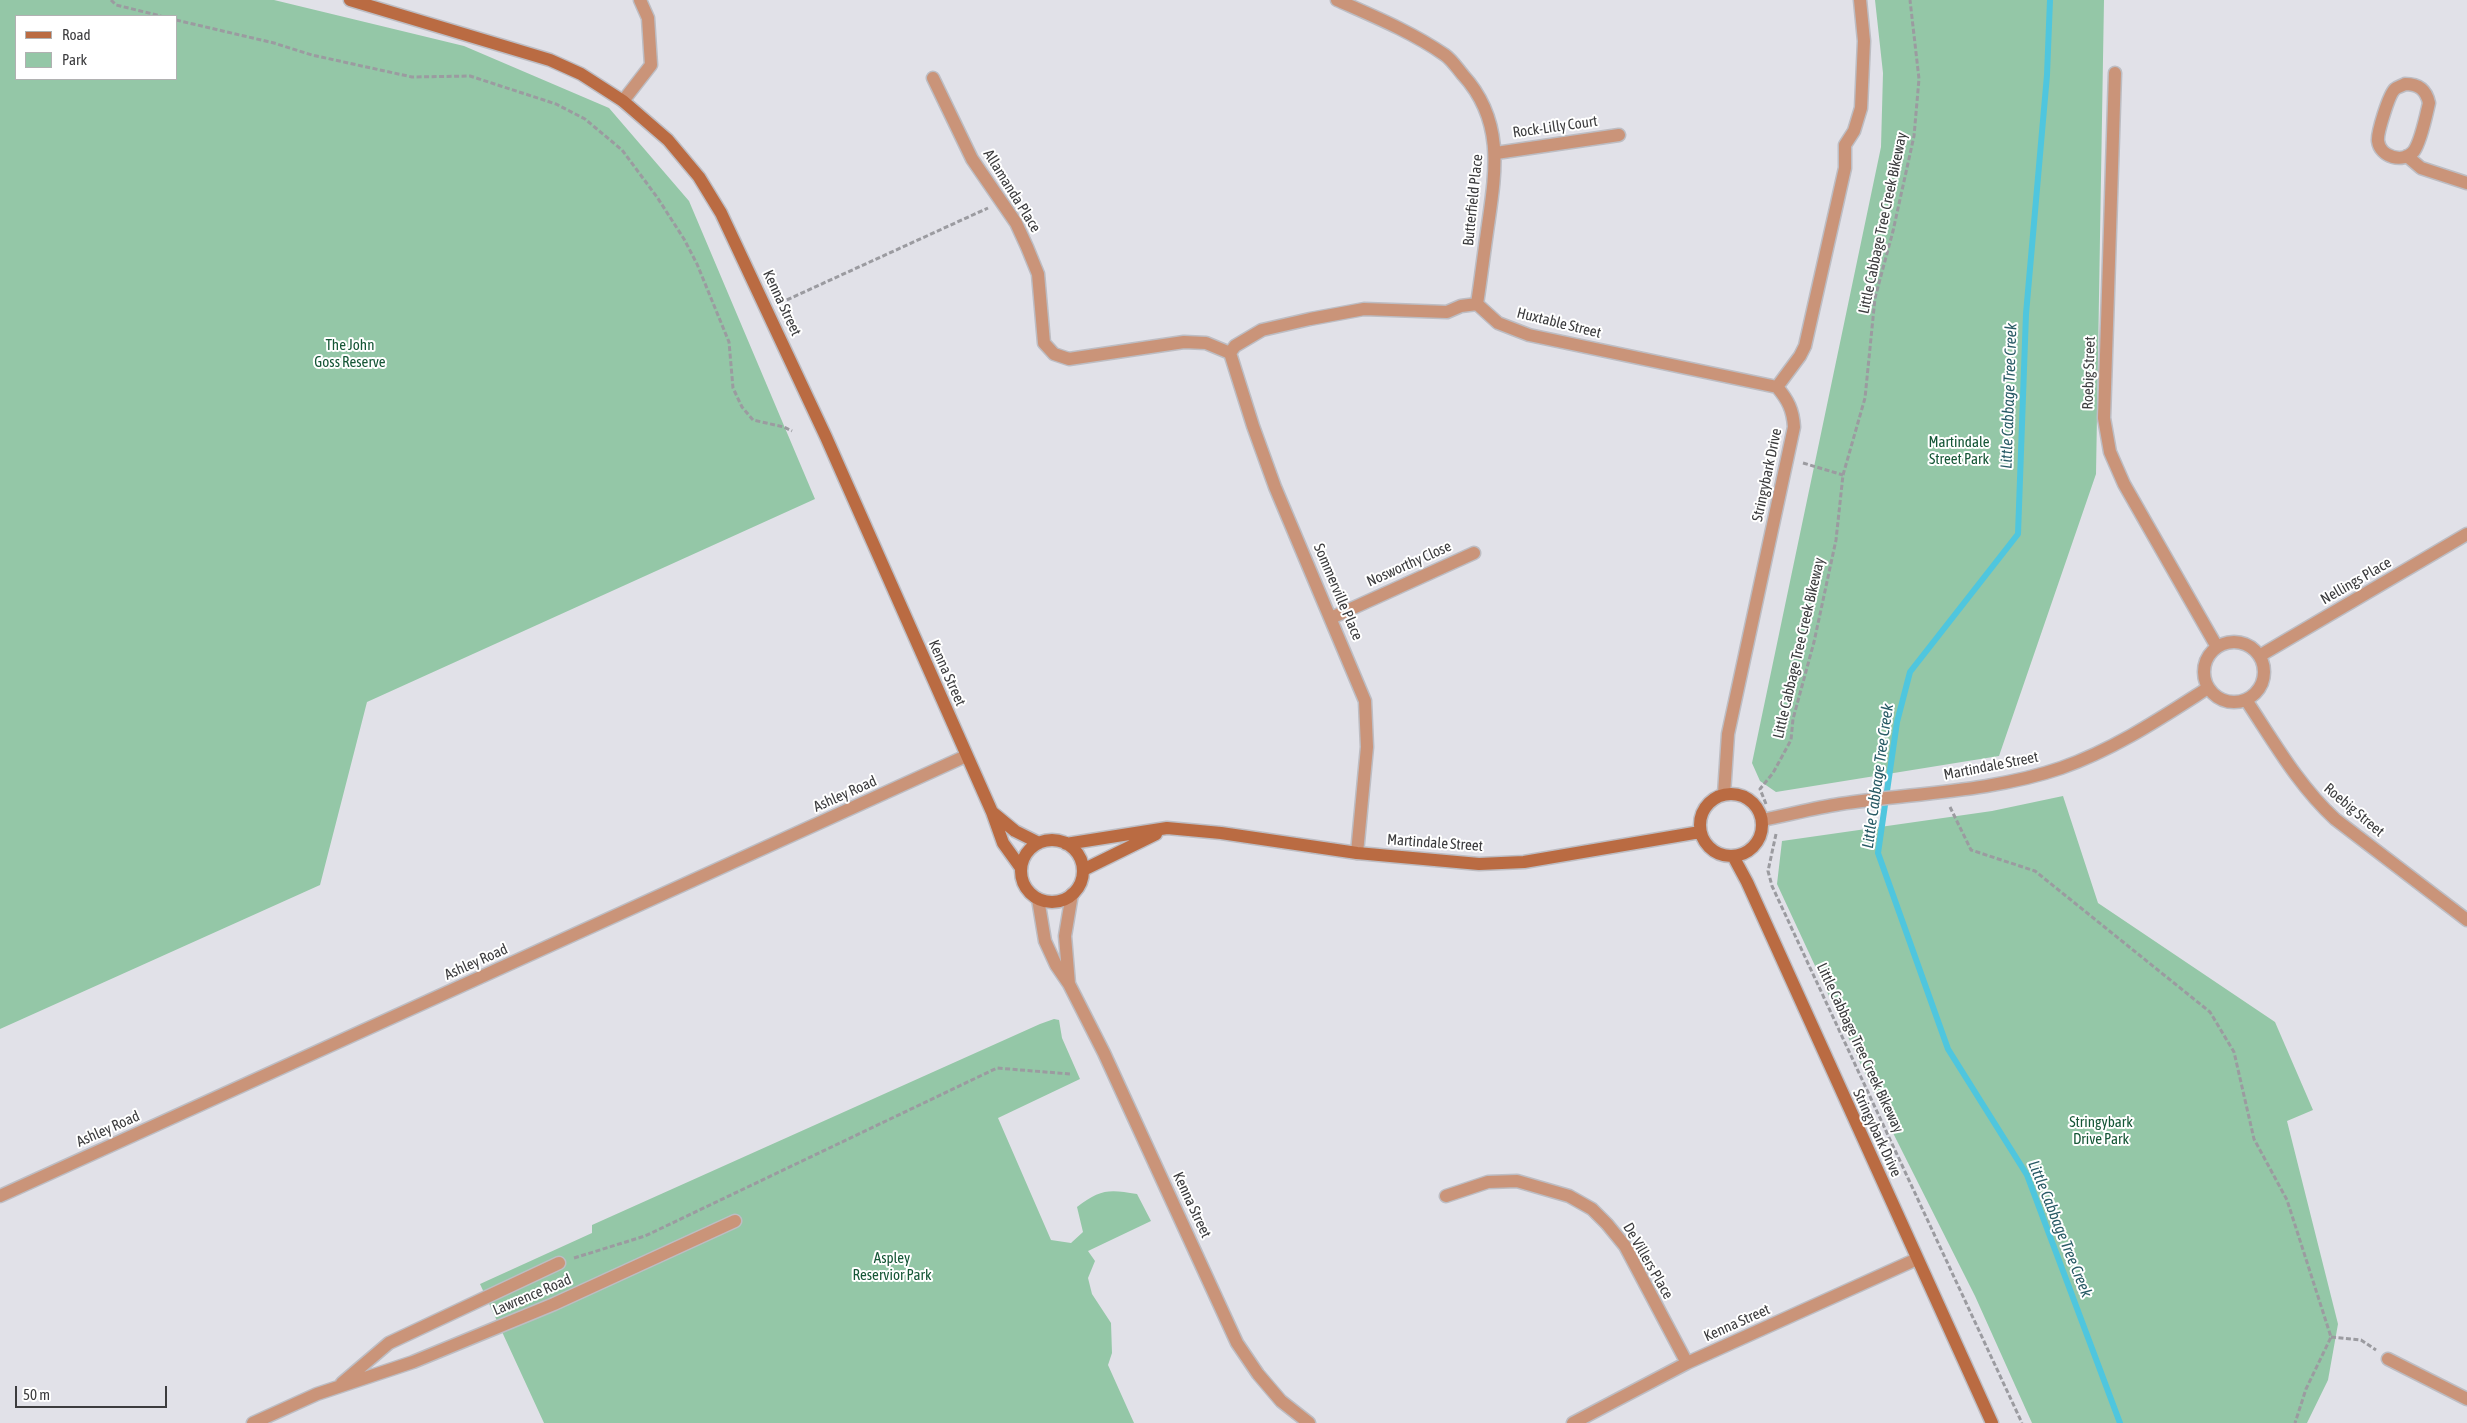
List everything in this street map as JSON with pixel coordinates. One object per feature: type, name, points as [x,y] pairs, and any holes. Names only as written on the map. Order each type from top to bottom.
[{"type":"street","name":"Kenna Street","points":[[350,0],[550,60],[581,74],[623,101],[668,140],[699,177],[721,213],[826,436],[992,812],[1003,843],[1021,868],[1025,886],[1038,899],[1045,940],[1056,965],[1070,984],[1104,1053],[1237,1343],[1258,1374],[1281,1401],[1308,1423]]},
{"type":"street","points":[[623,101],[650,65],[648,18],[640,0]]},
{"type":"street","name":"Butterfield Place","points":[[1337,0],[1417,38],[1447,57],[1470,83],[1484,107],[1491,124],[1496,153],[1495,179],[1477,304]]},
{"type":"street","points":[[1777,387],[1800,356],[1804,346],[1845,168],[1845,145],[1854,131],[1861,108],[1864,41],[1860,0]]},
{"type":"street","name":"Roebig Street","points":[[2115,73],[2104,418],[2110,452],[2124,484],[2217,646]]},
{"type":"street","name":"Allamanda Place","points":[[933,78],[972,159],[1016,223],[1038,274],[1042,334],[1044,343],[1054,354],[1069,359],[1184,342],[1206,343],[1230,353]]},
{"type":"street","points":[[2405,84],[2415,84],[2423,89],[2430,103],[2416,149],[2407,156],[2398,158],[2388,156],[2382,150],[2378,138],[2390,96],[2394,89],[2405,84]]},
{"type":"street","name":"Rock-Lilly Court","points":[[1496,153],[1619,134]]},
{"type":"street","points":[[2407,156],[2421,168],[2467,184]]},
{"type":"street","points":[[1230,353],[1235,346],[1262,330],[1310,319],[1364,309],[1447,312],[1462,306],[1477,304]]},
{"type":"street","name":"Huxtable Street","points":[[1477,304],[1498,323],[1529,335],[1777,387]]},
{"type":"street","name":"Sommerville Place","points":[[1230,353],[1253,426],[1276,487],[1356,678],[1366,708],[1367,747],[1357,853]]},
{"type":"street","name":"Stringybark Drive","points":[[1724,794],[1728,734],[1794,426],[1793,412],[1777,387]]},
{"type":"street","name":"Nellings Place","points":[[2260,655],[2467,534]]},
{"type":"street","name":"Nosworthy Close","points":[[1331,618],[1474,553]]},
{"type":"street","points":[[2241,642],[2255,649],[2260,655],[2265,676],[2258,690],[2246,700],[2229,702],[2221,700],[2208,688],[2204,670],[2210,653],[2217,646],[2225,643],[2241,642]]},
{"type":"street","name":"Martindale Street","points":[[1767,819],[1840,804],[2004,782],[2060,768],[2112,746],[2149,726],[2208,688]]},
{"type":"street","name":"Roebig Street","points":[[2246,700],[2301,784],[2316,802],[2335,820],[2467,920]]},
{"type":"street","name":"Ashley Road","points":[[0,1196],[966,756]]},
{"type":"street","points":[[1734,793],[1753,802],[1767,819],[1758,840],[1743,854],[1733,856],[1715,852],[1708,847],[1700,832],[1702,812],[1707,804],[1724,794],[1734,793]]},
{"type":"street","name":"Kenna Street","points":[[992,812],[1015,831],[1039,843],[1048,840],[1066,844]]},
{"type":"street","points":[[1066,844],[1078,854],[1083,870],[1167,828]]},
{"type":"street","name":"Martindale Street","points":[[1066,844],[1167,828],[1221,833],[1357,853],[1479,864],[1524,862],[1700,832]]},
{"type":"street","points":[[1021,868],[1026,853],[1039,843]]},
{"type":"street","name":"Stringybark Drive","points":[[1733,856],[1992,1423]]},
{"type":"street","name":"Kenna Street","points":[[1070,984],[1065,936],[1072,894],[1082,879],[1083,870]]},
{"type":"street","points":[[1038,899],[1056,902],[1072,894]]},
{"type":"street","name":"De Villers Place","points":[[1446,1196],[1488,1182],[1517,1181],[1569,1196],[1592,1209],[1625,1246],[1687,1363]]},
{"type":"street","name":"Lawrence Road","points":[[253,1423],[337,1387],[413,1362],[537,1312],[735,1221]]},
{"type":"street","name":"Kenna Street","points":[[1573,1423],[1687,1363],[1917,1259]]},
{"type":"street","name":"Lawrence Road","points":[[337,1387],[388,1343],[559,1263]]},
{"type":"street","points":[[2388,1359],[2467,1399]]},
{"type":"path","points":[[111,0],[116,5],[157,15]]},
{"type":"path","name":"Little Cabbage Tree Creek Bikeway","points":[[1910,0],[1919,80],[1914,136],[1893,231],[1875,298],[1865,398],[1843,474],[1836,540],[1814,642],[1793,719],[1791,740],[1773,773],[1760,790],[1767,819],[1777,837],[1773,844],[1768,871],[1772,886],[2022,1423]]},
{"type":"path","points":[[178,20],[274,43],[312,55],[412,77],[470,76],[556,104],[584,120],[622,150],[657,197],[684,239],[728,342],[733,388],[742,407],[753,420],[784,427],[792,431]]},
{"type":"path","points":[[767,309],[1002,202]]},
{"type":"path","points":[[1787,458],[1843,474]]},
{"type":"path","points":[[1950,807],[1971,850],[2035,871],[2210,1012],[2234,1052],[2254,1138],[2287,1200],[2331,1337],[2306,1389],[2295,1423]]},
{"type":"path","points":[[559,1263],[645,1236],[997,1068],[1070,1074]]},
{"type":"path","points":[[2331,1337],[2362,1340],[2388,1359]]},
{"type":"green space","name":"The John Goss Reserve","points":[[0,0],[274,0],[464,46],[609,108],[689,201],[815,499],[367,702],[320,885],[0,1029]]},
{"type":"green space","name":"Martindale Street Park","points":[[1875,0],[2104,0],[2096,474],[1999,756],[1776,792],[1760,781],[1752,763],[1881,147],[1883,73]]},
{"type":"green space","name":"Stringybark Drive Park","points":[[2063,796],[2098,903],[2275,1022],[2313,1110],[2287,1121],[2338,1324],[2328,1380],[2307,1423],[2032,1423],[1975,1296],[1888,1123],[1777,884],[1782,841],[1992,811]]},
{"type":"green space","name":"Aspley Reservior Park","points":[[1054,1019],[1059,1020],[1062,1038],[1080,1079],[998,1118],[1051,1240],[1071,1243],[1083,1232],[1077,1207],[1092,1197],[1105,1192],[1119,1191],[1137,1194],[1151,1221],[1088,1251],[1095,1261],[1088,1278],[1092,1294],[1111,1323],[1112,1353],[1108,1365],[1134,1423],[544,1423],[480,1284],[592,1233],[592,1225]]},
{"type":"waterway","name":"Little Cabbage Tree Creek","points":[[2050,0],[2047,75],[2026,314],[2018,534],[1910,672],[1897,722],[1878,853],[1948,1049],[2027,1175],[2120,1423]]}]
